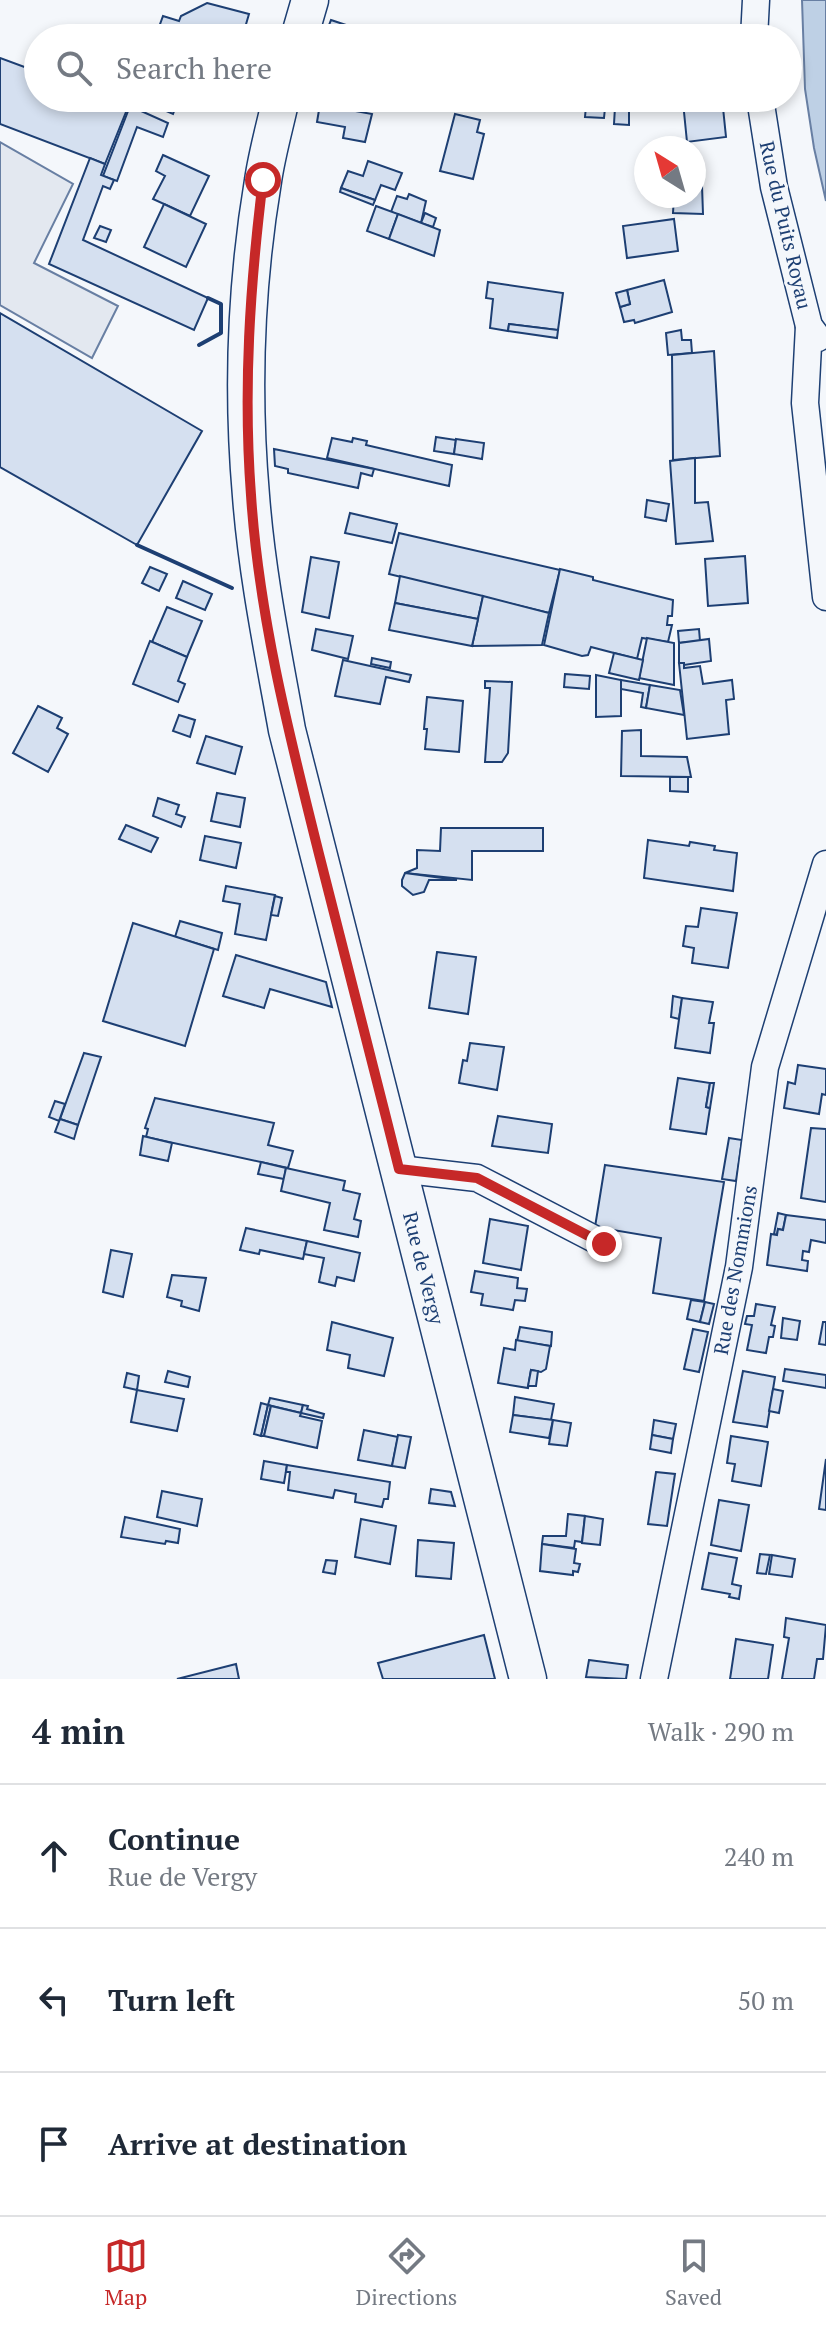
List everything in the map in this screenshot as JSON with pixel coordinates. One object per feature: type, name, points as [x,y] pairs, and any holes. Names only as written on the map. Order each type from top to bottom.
[{"type":"main road","points":[[303,24],[310,0]]},
{"type":"main road","name":"Rue de Vergy","points":[[278,112],[263,180],[251,277],[247,378],[251,495],[264,603],[287,730],[528,1679]]},
{"type":"street","points":[[755,24],[756,0]]},
{"type":"street","name":"Rue du Puits Royau","points":[[762,112],[774,187],[809,326],[826,347]]},
{"type":"street","points":[[809,326],[805,403],[826,597]]},
{"type":"street","name":"Rue des Nommions","points":[[654,1679],[739,1267],[765,1067],[826,864]]},
{"type":"street","points":[[399,1169],[477,1178],[604,1244]]},
{"type":"shaded area","points":[[0,142],[73,184],[34,263],[118,306],[92,358],[0,305]]},
{"type":"water","points":[[802,0],[826,0],[826,201],[805,89]]},
{"type":"building","points":[[207,3],[249,14],[246,24],[160,24],[163,16],[179,21],[181,16]]},
{"type":"building","points":[[0,58],[24,67],[24,112],[126,112],[105,164],[0,124]]},
{"type":"building","points":[[128,112],[143,112],[168,123],[163,137],[137,127],[117,181],[103,176]]},
{"type":"building","points":[[319,112],[372,114],[365,142],[343,138],[345,127],[317,122]]},
{"type":"building","points":[[585,112],[605,112],[604,118],[585,117]]},
{"type":"building","points":[[615,112],[629,112],[629,125],[614,124]]},
{"type":"building","points":[[684,112],[723,112],[726,137],[706,140],[706,136],[686,136]]},
{"type":"building","points":[[455,114],[480,120],[477,132],[484,134],[473,179],[440,171]]},
{"type":"building","points":[[163,155],[209,176],[190,216],[153,199],[165,176],[156,171]]},
{"type":"building","points":[[90,158],[105,164],[101,175],[114,180],[110,189],[103,186],[83,240],[208,298],[194,330],[49,264]]},
{"type":"building","points":[[368,161],[402,173],[395,190],[381,185],[375,200],[341,188],[348,171],[363,176]]},
{"type":"building","points":[[341,188],[375,200],[373,205],[340,192]]},
{"type":"building","points":[[409,194],[426,201],[421,223],[391,212],[397,196],[407,199]]},
{"type":"building","points":[[164,204],[206,224],[186,267],[144,247]]},
{"type":"building","points":[[376,206],[398,214],[389,239],[367,231]]},
{"type":"building","points":[[673,208],[703,208],[703,214],[673,213]]},
{"type":"building","points":[[425,213],[436,218],[433,227],[421,223]]},
{"type":"building","points":[[398,214],[440,230],[434,256],[389,239]]},
{"type":"building","points":[[674,219],[678,251],[627,258],[623,226]]},
{"type":"building","points":[[100,226],[111,230],[106,242],[94,238]]},
{"type":"building","points":[[664,280],[672,312],[635,323],[634,320],[624,322],[620,307],[630,304],[627,290]]},
{"type":"building","points":[[488,282],[563,293],[558,330],[509,324],[508,331],[490,328],[493,299],[486,298]]},
{"type":"building","points":[[627,290],[630,304],[620,307],[616,293]]},
{"type":"building","points":[[0,313],[202,431],[137,545],[0,467]]},
{"type":"building","points":[[509,324],[558,330],[557,338],[508,331]]},
{"type":"building","points":[[681,330],[682,340],[691,340],[692,353],[668,355],[666,333]]},
{"type":"building","points":[[714,351],[720,456],[673,460],[672,355]]},
{"type":"building","points":[[436,437],[456,440],[454,454],[434,451]]},
{"type":"building","points":[[332,438],[367,441],[366,445],[452,465],[449,486],[327,458]]},
{"type":"building","points":[[456,439],[484,443],[482,459],[454,454]]},
{"type":"building","points":[[274,449],[374,469],[372,476],[361,473],[358,488],[288,473],[288,469],[275,466]]},
{"type":"building","points":[[695,458],[695,503],[708,502],[713,541],[676,544],[670,461]]},
{"type":"building","points":[[647,500],[669,504],[666,521],[645,517]]},
{"type":"building","points":[[350,513],[397,524],[392,543],[345,533]]},
{"type":"building","points":[[399,533],[560,570],[549,613],[389,574]]},
{"type":"building","points":[[745,556],[748,603],[708,606],[705,559]]},
{"type":"building","points":[[311,557],[339,562],[329,618],[302,612]]},
{"type":"building","points":[[150,567],[167,574],[159,591],[142,583]]},
{"type":"building","points":[[560,569],[673,600],[672,616],[668,616],[667,625],[672,625],[668,642],[642,638],[637,659],[591,647],[588,655],[582,656],[544,645]]},
{"type":"building","points":[[400,576],[483,596],[478,619],[395,603]]},
{"type":"building","points":[[183,581],[212,594],[205,610],[176,598]]},
{"type":"building","points":[[483,596],[549,613],[542,645],[472,646]]},
{"type":"building","points":[[395,603],[478,619],[472,646],[389,630]]},
{"type":"building","points":[[167,607],[202,621],[187,657],[152,642]]},
{"type":"building","points":[[316,629],[353,636],[348,659],[312,650]]},
{"type":"building","points":[[699,629],[700,641],[679,643],[678,631]]},
{"type":"building","points":[[647,638],[674,643],[674,685],[639,678]]},
{"type":"building","points":[[709,639],[711,661],[679,663],[679,643]]},
{"type":"building","points":[[150,641],[187,657],[178,681],[185,684],[178,702],[133,684]]},
{"type":"building","points":[[614,653],[643,660],[639,680],[609,673]]},
{"type":"building","points":[[372,658],[391,662],[390,668],[371,664]]},
{"type":"building","points":[[343,660],[411,675],[409,682],[386,677],[380,704],[335,696]]},
{"type":"building","points":[[679,663],[684,663],[684,668],[700,666],[703,684],[732,680],[734,699],[726,700],[729,734],[687,739]]},
{"type":"building","points":[[565,674],[590,676],[589,689],[564,687]]},
{"type":"building","points":[[596,675],[621,680],[621,716],[596,717]]},
{"type":"building","points":[[621,680],[650,685],[646,708],[641,707],[643,693],[621,689]]},
{"type":"building","points":[[485,681],[512,682],[508,753],[502,762],[485,762],[490,688],[485,688]]},
{"type":"building","points":[[650,685],[680,690],[684,715],[646,708]]},
{"type":"building","points":[[427,697],[463,701],[459,752],[425,749]]},
{"type":"building","points":[[38,706],[62,718],[57,728],[68,734],[48,772],[13,753]]},
{"type":"building","points":[[179,715],[195,720],[190,737],[173,731]]},
{"type":"building","points":[[641,730],[641,756],[687,757],[691,777],[621,776],[622,731]]},
{"type":"building","points":[[206,736],[242,747],[235,774],[197,763]]},
{"type":"building","points":[[670,777],[688,777],[688,792],[670,791]]},
{"type":"building","points":[[217,793],[245,798],[240,827],[211,821]]},
{"type":"building","points":[[158,798],[179,805],[176,814],[185,817],[181,827],[153,816]]},
{"type":"building","points":[[126,825],[158,838],[151,852],[119,839]]},
{"type":"building","points":[[441,828],[543,828],[543,851],[472,851],[472,880],[405,873],[417,868],[417,850],[440,851]]},
{"type":"building","points":[[205,836],[241,843],[236,868],[200,860]]},
{"type":"building","points":[[648,840],[689,846],[690,842],[737,853],[733,891],[644,878]]},
{"type":"building","points":[[405,873],[457,880],[429,880],[424,892],[413,895],[402,886]]},
{"type":"building","points":[[226,886],[275,895],[266,940],[235,934],[240,904],[223,901]]},
{"type":"building","points":[[275,896],[282,898],[278,916],[271,915]]},
{"type":"building","points":[[701,908],[737,913],[728,968],[692,963],[694,948],[683,946],[686,926],[698,927]]},
{"type":"building","points":[[180,921],[222,933],[218,950],[175,937]]},
{"type":"building","points":[[133,923],[214,949],[185,1046],[103,1021]]},
{"type":"building","points":[[437,952],[476,957],[468,1014],[429,1008]]},
{"type":"building","points":[[236,955],[326,982],[332,1007],[270,989],[264,1008],[223,996]]},
{"type":"building","points":[[673,996],[682,998],[679,1019],[671,1017]]},
{"type":"building","points":[[682,998],[713,1002],[709,1023],[714,1023],[710,1053],[675,1048]]},
{"type":"building","points":[[470,1043],[504,1047],[497,1090],[459,1083]]},
{"type":"building","points":[[84,1053],[101,1057],[78,1125],[60,1119]]},
{"type":"building","points":[[798,1065],[826,1069],[826,1095],[822,1094],[819,1114],[784,1108],[788,1082],[795,1084]]},
{"type":"building","points":[[678,1078],[710,1083],[706,1134],[670,1129]]},
{"type":"building","points":[[710,1083],[714,1083],[710,1108],[706,1107]]},
{"type":"building","points":[[155,1098],[274,1123],[268,1145],[293,1151],[288,1168],[146,1137],[148,1129],[145,1128]]},
{"type":"building","points":[[55,1101],[65,1104],[59,1121],[49,1117]]},
{"type":"building","points":[[498,1116],[552,1124],[548,1153],[492,1146]]},
{"type":"building","points":[[60,1119],[78,1125],[74,1139],[55,1132]]},
{"type":"building","points":[[811,1128],[826,1129],[826,1202],[801,1198]]},
{"type":"building","points":[[143,1136],[172,1143],[168,1161],[140,1155]]},
{"type":"building","points":[[729,1138],[742,1140],[736,1181],[722,1179]]},
{"type":"building","points":[[261,1162],[286,1168],[284,1179],[258,1174]]},
{"type":"building","points":[[605,1165],[724,1182],[704,1301],[653,1293],[661,1238],[595,1227]]},
{"type":"building","points":[[286,1168],[345,1181],[343,1190],[360,1194],[354,1219],[361,1221],[358,1237],[324,1230],[330,1203],[281,1191]]},
{"type":"building","points":[[778,1213],[786,1215],[783,1230],[778,1229],[777,1235],[774,1234]]},
{"type":"building","points":[[786,1215],[826,1220],[826,1243],[811,1240],[809,1252],[803,1251],[802,1260],[808,1261],[807,1271],[767,1265],[771,1234],[777,1235],[778,1229],[783,1230]]},
{"type":"building","points":[[490,1219],[528,1226],[521,1270],[483,1263]]},
{"type":"building","points":[[246,1228],[307,1241],[303,1259],[260,1250],[259,1254],[240,1250]]},
{"type":"building","points":[[307,1241],[360,1253],[354,1281],[337,1277],[335,1286],[319,1282],[324,1258],[304,1254]]},
{"type":"building","points":[[111,1250],[132,1254],[123,1297],[103,1292]]},
{"type":"building","points":[[475,1271],[518,1278],[517,1288],[527,1289],[525,1301],[515,1300],[513,1310],[481,1305],[483,1294],[471,1292]]},
{"type":"building","points":[[172,1275],[206,1278],[199,1311],[181,1306],[182,1301],[167,1297]]},
{"type":"building","points":[[691,1300],[705,1302],[700,1322],[687,1319]]},
{"type":"building","points":[[705,1302],[714,1304],[709,1324],[700,1322]]},
{"type":"building","points":[[756,1304],[775,1307],[771,1325],[775,1326],[773,1337],[769,1337],[766,1353],[747,1350],[752,1325],[745,1324],[747,1316],[754,1316]]},
{"type":"building","points":[[783,1318],[800,1321],[797,1340],[781,1338]]},
{"type":"building","points":[[332,1322],[393,1338],[384,1376],[348,1368],[350,1355],[327,1350]]},
{"type":"building","points":[[823,1322],[826,1322],[826,1345],[819,1344]]},
{"type":"building","points":[[520,1327],[552,1332],[551,1346],[517,1341]]},
{"type":"building","points":[[693,1329],[708,1332],[699,1372],[684,1369]]},
{"type":"building","points":[[516,1340],[550,1346],[546,1369],[541,1372],[531,1370],[528,1388],[498,1383],[504,1348],[515,1350]]},
{"type":"building","points":[[785,1369],[826,1375],[826,1388],[783,1381]]},
{"type":"building","points":[[531,1370],[538,1371],[536,1386],[528,1386]]},
{"type":"building","points":[[168,1371],[190,1377],[188,1387],[165,1382]]},
{"type":"building","points":[[743,1371],[775,1377],[767,1427],[733,1422]]},
{"type":"building","points":[[127,1373],[139,1376],[137,1390],[124,1387]]},
{"type":"building","points":[[773,1389],[783,1391],[779,1413],[769,1411]]},
{"type":"building","points":[[137,1390],[184,1399],[177,1431],[131,1422]]},
{"type":"building","points":[[515,1397],[554,1404],[551,1420],[513,1415]]},
{"type":"building","points":[[270,1398],[303,1405],[301,1413],[268,1405]]},
{"type":"building","points":[[261,1403],[268,1405],[261,1436],[254,1434]]},
{"type":"building","points":[[268,1405],[271,1406],[264,1436],[261,1436]]},
{"type":"building","points":[[303,1405],[324,1414],[323,1418],[301,1413]]},
{"type":"building","points":[[271,1406],[322,1421],[317,1448],[264,1436]]},
{"type":"building","points":[[513,1415],[553,1420],[549,1438],[510,1432]]},
{"type":"building","points":[[553,1420],[571,1423],[567,1446],[549,1444]]},
{"type":"building","points":[[654,1420],[676,1424],[673,1439],[652,1435]]},
{"type":"building","points":[[364,1430],[398,1437],[392,1466],[358,1460]]},
{"type":"building","points":[[398,1435],[411,1437],[405,1468],[392,1466]]},
{"type":"building","points":[[652,1435],[673,1439],[671,1453],[650,1449]]},
{"type":"building","points":[[731,1436],[768,1442],[761,1486],[732,1481],[735,1464],[727,1463]]},
{"type":"building","points":[[826,1459],[826,1510],[819,1509]]},
{"type":"building","points":[[264,1461],[287,1465],[284,1483],[261,1479]]},
{"type":"building","points":[[287,1465],[390,1482],[388,1499],[384,1499],[382,1507],[355,1502],[356,1494],[335,1490],[333,1498],[288,1490],[290,1472],[286,1472]]},
{"type":"building","points":[[656,1472],[675,1474],[667,1526],[648,1524]]},
{"type":"building","points":[[431,1489],[451,1492],[455,1506],[429,1503]]},
{"type":"building","points":[[162,1491],[202,1499],[197,1526],[157,1517]]},
{"type":"building","points":[[719,1500],[749,1505],[741,1551],[711,1545]]},
{"type":"building","points":[[568,1514],[585,1516],[582,1542],[575,1541],[574,1548],[542,1544],[543,1536],[566,1536]]},
{"type":"building","points":[[585,1516],[603,1519],[600,1545],[582,1543]]},
{"type":"building","points":[[125,1517],[180,1529],[178,1543],[121,1537]]},
{"type":"building","points":[[361,1519],[396,1526],[390,1564],[355,1557]]},
{"type":"building","points":[[418,1540],[454,1543],[451,1579],[416,1576]]},
{"type":"building","points":[[542,1544],[576,1549],[574,1563],[580,1564],[578,1572],[573,1571],[573,1575],[540,1571]]},
{"type":"building","points":[[709,1553],[737,1558],[732,1584],[741,1586],[739,1599],[729,1597],[730,1594],[702,1589]]},
{"type":"building","points":[[760,1554],[770,1555],[766,1574],[757,1573]]},
{"type":"building","points":[[772,1555],[795,1559],[792,1577],[769,1574]]},
{"type":"building","points":[[326,1560],[337,1561],[335,1574],[323,1572]]},
{"type":"building","points":[[786,1618],[826,1625],[823,1659],[817,1659],[814,1679],[782,1679],[789,1638],[784,1637]]},
{"type":"building","points":[[484,1635],[495,1679],[383,1679],[378,1663]]},
{"type":"building","points":[[736,1639],[773,1645],[768,1679],[730,1679]]},
{"type":"building","points":[[589,1660],[628,1665],[626,1679],[586,1677]]},
{"type":"building","points":[[236,1664],[239,1679],[177,1679]]},
{"type":"wall","points":[[199,345],[221,333],[221,304],[208,298]]},
{"type":"wall","points":[[137,545],[232,588]]},
{"type":"route","points":[[263,180],[251,277],[247,378],[251,495],[264,603],[287,730],[399,1169],[477,1178],[604,1244]]}]
